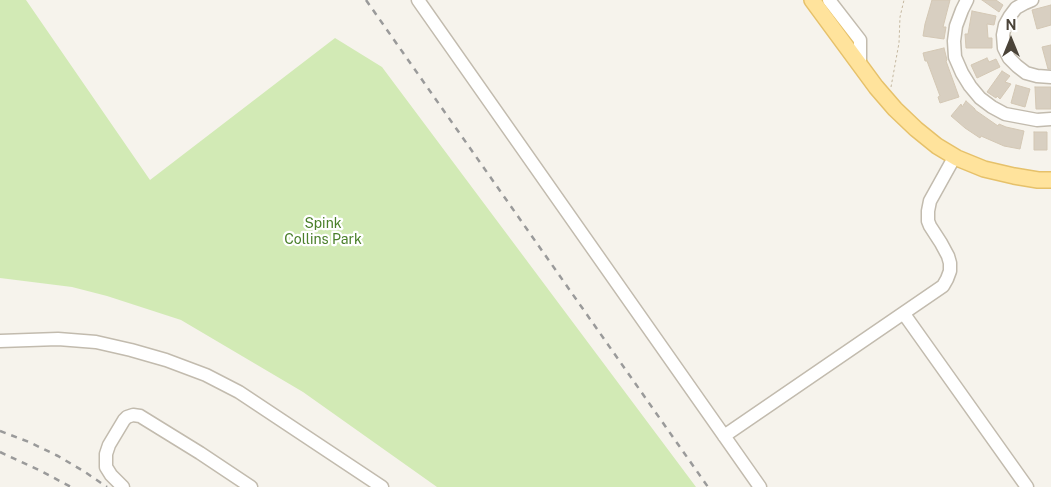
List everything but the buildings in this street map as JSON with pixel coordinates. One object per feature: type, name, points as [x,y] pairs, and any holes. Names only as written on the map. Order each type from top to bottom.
[{"type":"main road","points":[[812,0],[876,87],[901,116],[937,146],[984,169],[1038,180],[1051,180]]},
{"type":"street","points":[[418,0],[760,487]]},
{"type":"street","points":[[830,0],[860,40],[860,65]]},
{"type":"street","points":[[967,0],[956,26],[954,42],[955,57],[962,74],[970,86],[980,98],[1005,114],[1037,120],[1051,119]]},
{"type":"street","points":[[1032,0],[1016,8],[1010,16],[1005,25],[1003,35],[1004,48],[1009,58],[1026,73],[1051,77]]},
{"type":"street","points":[[724,436],[937,292],[943,286],[948,279],[950,264],[948,256],[930,226],[928,211],[930,202],[955,156]]},
{"type":"street","points":[[904,314],[1027,487]]},
{"type":"street","points":[[0,341],[58,339],[96,342],[166,360],[206,375],[239,392],[382,487]]},
{"type":"street","points":[[123,487],[111,475],[105,461],[106,454],[124,420],[127,416],[133,415],[140,416],[251,487]]},
{"type":"path","points":[[890,87],[899,43],[900,17],[904,0]]},
{"type":"green space","name":"Spink Collins Park","points":[[0,0],[26,0],[150,180],[335,38],[382,67],[696,487],[437,487],[303,392],[181,320],[107,296],[72,287],[0,278]]},
{"type":"railway","points":[[366,0],[708,487]]},
{"type":"railway","points":[[0,431],[58,456],[107,487]]},
{"type":"railway","points":[[0,452],[71,487]]}]
